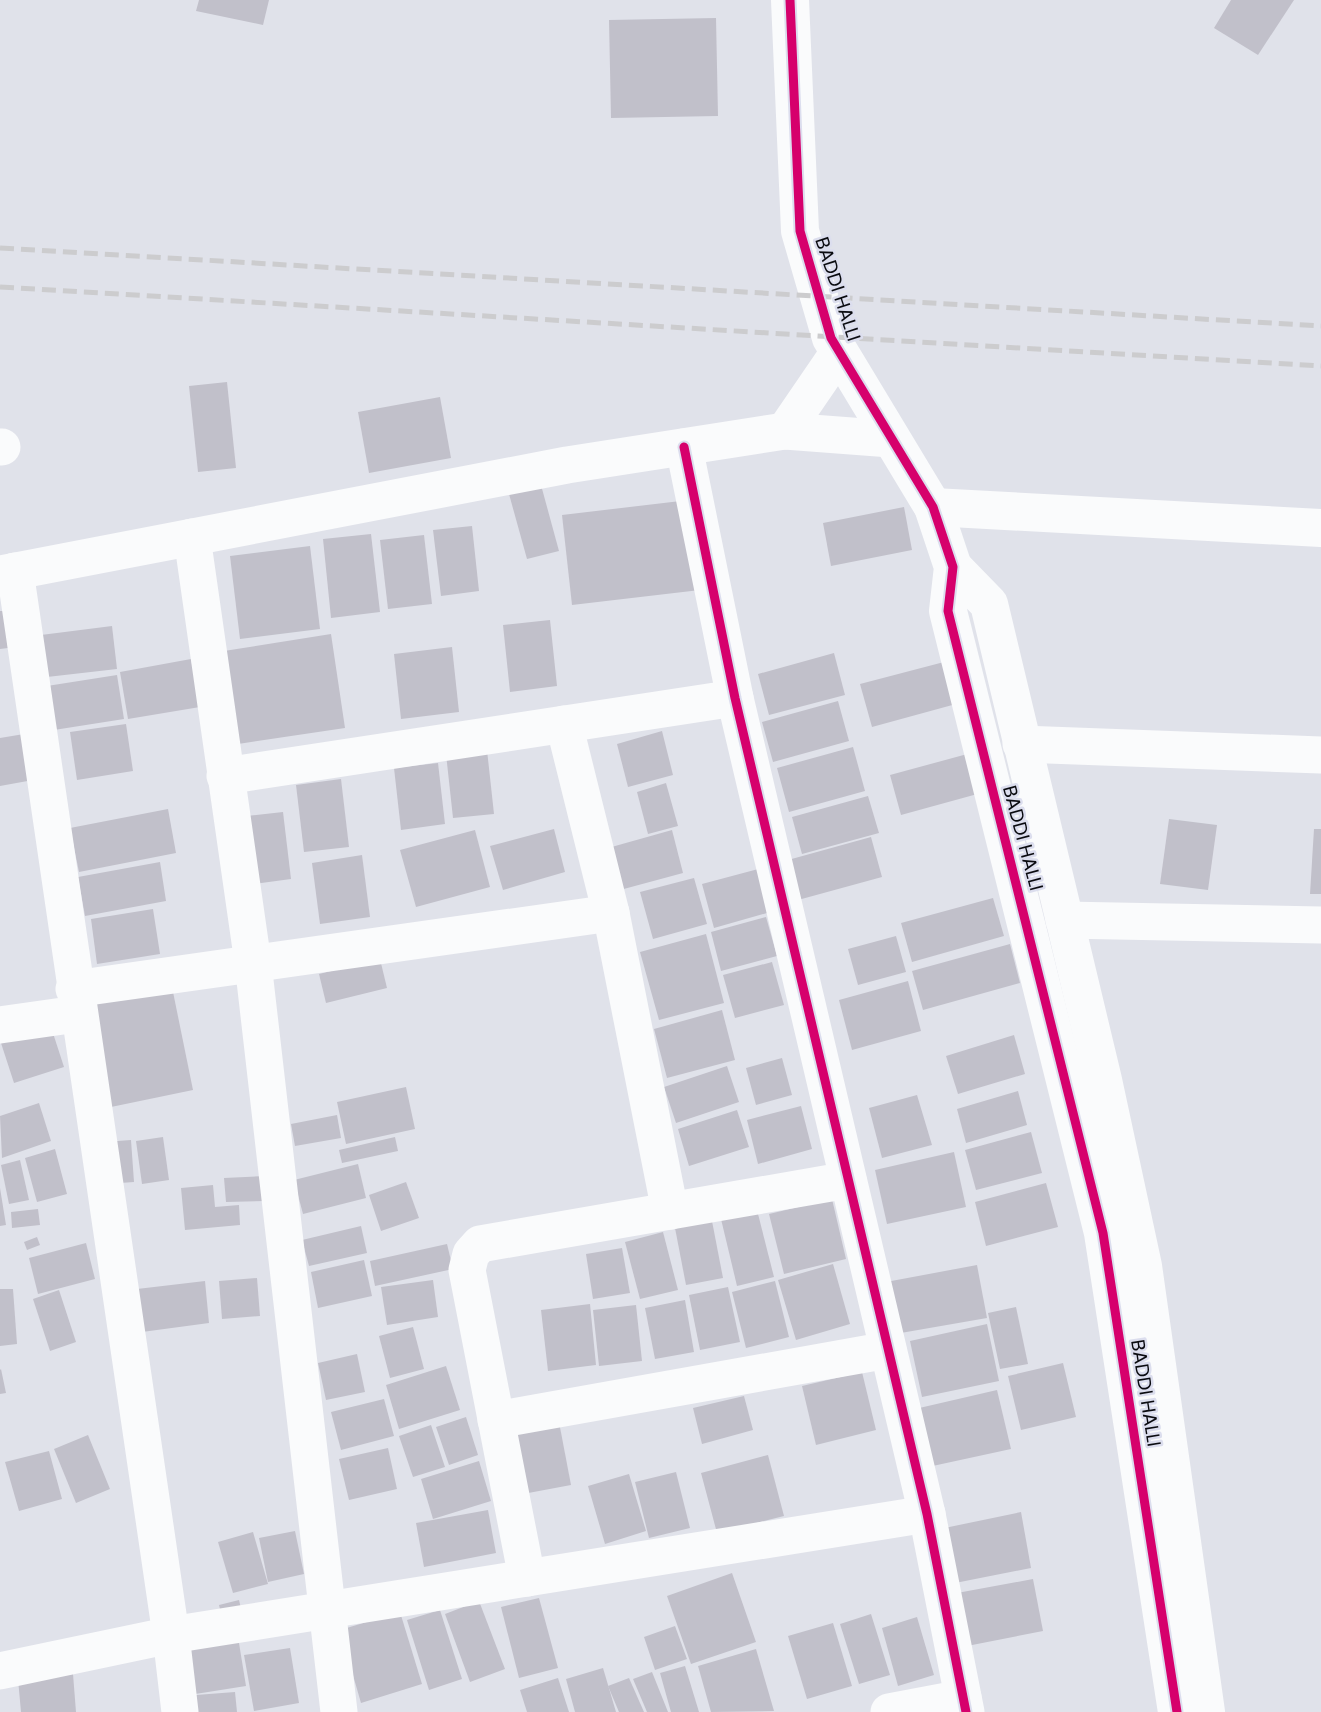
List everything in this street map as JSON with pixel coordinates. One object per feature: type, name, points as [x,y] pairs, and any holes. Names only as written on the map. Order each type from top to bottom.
[{"type":"street","name":"BADDI HALLI","points":[[790,0],[800,231],[824,317],[839,352],[933,507],[953,567],[948,611],[1103,1233],[1177,1712]]},
{"type":"street","points":[[785,431],[839,352]]},
{"type":"street","points":[[180,1712],[171,1635],[76,1001],[7,572],[567,465],[785,431],[891,439]]},
{"type":"street","points":[[684,447],[734,698],[926,1514],[965,1705],[889,1712]]},
{"type":"street","points":[[933,507],[1321,528]]},
{"type":"street","points":[[192,537],[253,963],[339,1712]]},
{"type":"street","points":[[953,567],[989,604],[1143,1266],[1206,1712]]},
{"type":"street","points":[[225,776],[734,698]]},
{"type":"street","points":[[564,724],[611,913],[670,1211]]},
{"type":"street","points":[[1021,744],[1321,755]]},
{"type":"street","points":[[0,1025],[76,1001],[253,963],[611,913]]},
{"type":"street","points":[[1064,920],[1321,925]]},
{"type":"street","points":[[527,1578],[467,1270],[471,1254],[480,1244],[848,1180]]},
{"type":"street","points":[[496,1420],[888,1350]]},
{"type":"street","points":[[0,1671],[171,1635],[926,1514]]},
{"type":"building","points":[[199,0],[269,0],[263,25],[196,11]]},
{"type":"building","points":[[1231,0],[1294,0],[1258,55],[1214,28]]},
{"type":"building","points":[[716,18],[718,116],[611,118],[609,20]]},
{"type":"building","points":[[227,382],[236,468],[198,472],[189,386]]},
{"type":"building","points":[[440,397],[451,458],[369,473],[358,412]]},
{"type":"building","points":[[541,485],[559,551],[527,559],[509,494]]},
{"type":"building","points":[[689,500],[700,590],[572,605],[562,515]]},
{"type":"building","points":[[904,507],[912,550],[831,566],[823,523]]},
{"type":"building","points":[[472,526],[479,591],[441,596],[433,530]]},
{"type":"building","points":[[371,534],[380,612],[331,618],[323,539]]},
{"type":"building","points":[[424,535],[432,604],[388,609],[380,540]]},
{"type":"building","points":[[310,546],[320,629],[240,639],[230,556]]},
{"type":"building","points":[[0,611],[4,611],[8,648],[0,649]]},
{"type":"building","points":[[550,620],[557,686],[510,692],[503,625]]},
{"type":"building","points":[[112,626],[117,669],[47,677],[41,635]]},
{"type":"building","points":[[331,634],[345,728],[238,744],[224,651]]},
{"type":"building","points":[[452,647],[459,712],[401,719],[394,654]]},
{"type":"building","points":[[834,653],[845,695],[769,715],[758,674]]},
{"type":"building","points":[[191,659],[200,707],[128,719],[120,672]]},
{"type":"building","points":[[944,662],[956,704],[872,727],[860,684]]},
{"type":"building","points":[[117,675],[124,719],[54,730],[47,686]]},
{"type":"building","points":[[838,701],[849,741],[773,762],[762,722]]},
{"type":"building","points":[[126,724],[133,771],[77,780],[70,732]]},
{"type":"building","points":[[662,731],[673,775],[628,787],[617,744]]},
{"type":"building","points":[[24,734],[33,780],[0,786],[0,738]]},
{"type":"building","points":[[853,747],[865,791],[789,812],[777,768]]},
{"type":"building","points":[[487,750],[494,814],[453,818],[446,754]]},
{"type":"building","points":[[971,753],[981,793],[901,815],[890,775]]},
{"type":"building","points":[[438,763],[445,824],[401,830],[394,768]]},
{"type":"building","points":[[341,779],[349,847],[304,852],[296,785]]},
{"type":"building","points":[[666,783],[678,826],[648,834],[637,792]]},
{"type":"building","points":[[868,796],[879,833],[802,854],[792,817]]},
{"type":"building","points":[[168,809],[176,853],[79,872],[70,828]]},
{"type":"building","points":[[283,812],[291,879],[254,884],[246,816]]},
{"type":"building","points":[[1169,819],[1217,825],[1208,890],[1160,884]]},
{"type":"building","points":[[554,829],[565,872],[503,890],[490,846]]},
{"type":"building","points":[[1314,829],[1321,829],[1321,894],[1310,894]]},
{"type":"building","points":[[475,830],[490,887],[416,907],[400,850]]},
{"type":"building","points":[[672,830],[683,873],[620,890],[608,848]]},
{"type":"building","points":[[871,837],[882,877],[798,900],[788,860]]},
{"type":"building","points":[[362,855],[370,917],[320,924],[312,863]]},
{"type":"building","points":[[160,862],[166,901],[85,916],[78,877]]},
{"type":"building","points":[[762,868],[774,911],[714,928],[702,884]]},
{"type":"building","points":[[694,878],[707,924],[653,939],[640,892]]},
{"type":"building","points":[[993,898],[1004,936],[912,962],[901,923]]},
{"type":"building","points":[[153,909],[160,954],[97,964],[91,919]]},
{"type":"building","points":[[766,917],[777,956],[721,971],[711,932]]},
{"type":"building","points":[[706,934],[724,1003],[659,1020],[640,952]]},
{"type":"building","points":[[896,936],[906,972],[858,985],[848,949]]},
{"type":"building","points":[[1010,944],[1020,983],[923,1010],[912,971]]},
{"type":"building","points":[[380,959],[387,988],[326,1003],[319,974]]},
{"type":"building","points":[[772,962],[784,1005],[735,1018],[723,975]]},
{"type":"building","points":[[908,981],[921,1031],[852,1050],[839,1000]]},
{"type":"building","points":[[172,987],[193,1090],[111,1107],[90,1004]]},
{"type":"building","points":[[722,1010],[735,1060],[667,1078],[654,1029]]},
{"type":"building","points":[[51,1027],[64,1067],[14,1083],[1,1043]]},
{"type":"building","points":[[1014,1035],[1025,1074],[958,1094],[946,1056]]},
{"type":"building","points":[[782,1058],[792,1095],[756,1105],[746,1068]]},
{"type":"building","points":[[727,1066],[739,1102],[676,1123],[664,1087]]},
{"type":"building","points":[[406,1087],[415,1129],[346,1144],[337,1102]]},
{"type":"building","points":[[1018,1091],[1027,1125],[966,1143],[957,1109]]},
{"type":"building","points":[[917,1095],[932,1145],[882,1158],[869,1108]]},
{"type":"building","points":[[39,1103],[51,1141],[2,1158],[0,1116]]},
{"type":"building","points":[[801,1106],[812,1149],[758,1164],[747,1120]]},
{"type":"building","points":[[737,1110],[749,1147],[689,1166],[678,1129]]},
{"type":"building","points":[[337,1115],[341,1138],[295,1146],[291,1124]]},
{"type":"building","points":[[1031,1132],[1042,1173],[976,1190],[965,1150]]},
{"type":"building","points":[[163,1137],[169,1180],[142,1184],[136,1141]]},
{"type":"building","points":[[395,1137],[398,1151],[342,1163],[339,1150]]},
{"type":"building","points":[[131,1140],[134,1182],[106,1184],[104,1142]]},
{"type":"building","points":[[55,1149],[67,1194],[37,1202],[25,1158]]},
{"type":"building","points":[[954,1152],[966,1207],[887,1224],[875,1170]]},
{"type":"building","points":[[20,1160],[29,1200],[9,1204],[1,1165]]},
{"type":"building","points":[[358,1164],[366,1198],[303,1214],[294,1180]]},
{"type":"building","points":[[265,1176],[266,1201],[226,1202],[224,1178]]},
{"type":"building","points":[[406,1182],[419,1218],[381,1231],[369,1195]]},
{"type":"building","points":[[1046,1183],[1058,1227],[986,1246],[975,1202]]},
{"type":"building","points":[[213,1185],[215,1207],[239,1205],[240,1225],[185,1230],[181,1188]]},
{"type":"building","points":[[0,1188],[6,1225],[0,1226]]},
{"type":"building","points":[[832,1199],[846,1259],[784,1274],[769,1214]]},
{"type":"building","points":[[38,1209],[40,1225],[12,1228],[11,1212]]},
{"type":"building","points":[[757,1210],[774,1277],[737,1286],[721,1219]]},
{"type":"building","points":[[712,1221],[723,1278],[686,1285],[675,1228]]},
{"type":"building","points":[[361,1226],[367,1253],[309,1266],[302,1240]]},
{"type":"building","points":[[663,1232],[678,1290],[640,1299],[625,1242]]},
{"type":"building","points":[[37,1237],[40,1245],[27,1250],[24,1242]]},
{"type":"building","points":[[86,1243],[95,1279],[38,1294],[29,1258]]},
{"type":"building","points":[[447,1244],[453,1269],[375,1286],[370,1261]]},
{"type":"building","points":[[622,1248],[630,1293],[593,1299],[586,1254]]},
{"type":"building","points":[[364,1260],[372,1296],[318,1308],[311,1272]]},
{"type":"building","points":[[833,1264],[850,1324],[796,1340],[778,1280]]},
{"type":"building","points":[[977,1265],[987,1318],[895,1334],[886,1282]]},
{"type":"building","points":[[257,1278],[260,1316],[222,1319],[219,1281]]},
{"type":"building","points":[[433,1280],[438,1317],[387,1325],[381,1287]]},
{"type":"building","points":[[205,1281],[209,1323],[142,1332],[137,1289]]},
{"type":"building","points":[[775,1281],[789,1337],[746,1348],[732,1292]]},
{"type":"building","points":[[728,1287],[740,1342],[700,1350],[689,1295]]},
{"type":"building","points":[[0,1289],[13,1289],[17,1344],[0,1346]]},
{"type":"building","points":[[59,1290],[76,1342],[50,1351],[33,1299]]},
{"type":"building","points":[[685,1300],[694,1352],[655,1359],[645,1308]]},
{"type":"building","points":[[590,1304],[596,1365],[548,1371],[541,1310]]},
{"type":"building","points":[[636,1305],[642,1361],[599,1366],[593,1310]]},
{"type":"building","points":[[1016,1307],[1028,1364],[1000,1369],[988,1313]]},
{"type":"building","points":[[987,1324],[999,1381],[922,1397],[910,1341]]},
{"type":"building","points":[[413,1327],[424,1369],[390,1378],[379,1336]]},
{"type":"building","points":[[357,1354],[365,1392],[326,1400],[318,1363]]},
{"type":"building","points":[[1063,1363],[1076,1417],[1021,1430],[1008,1376]]},
{"type":"building","points":[[446,1366],[460,1410],[399,1429],[386,1385]]},
{"type":"building","points":[[0,1370],[6,1393],[0,1394]]},
{"type":"building","points":[[862,1372],[876,1430],[816,1445],[802,1386]]},
{"type":"building","points":[[997,1390],[1011,1449],[928,1467],[915,1409]]},
{"type":"building","points":[[744,1396],[753,1430],[702,1444],[693,1408]]},
{"type":"building","points":[[384,1399],[394,1436],[341,1450],[331,1412]]},
{"type":"building","points":[[466,1417],[478,1455],[449,1465],[436,1427]]},
{"type":"building","points":[[559,1422],[571,1485],[523,1494],[511,1431]]},
{"type":"building","points":[[431,1425],[445,1467],[413,1477],[399,1436]]},
{"type":"building","points":[[88,1435],[110,1489],[76,1503],[54,1449]]},
{"type":"building","points":[[388,1448],[397,1489],[349,1500],[339,1459]]},
{"type":"building","points":[[49,1451],[62,1499],[19,1511],[5,1462]]},
{"type":"building","points":[[768,1455],[784,1516],[717,1533],[701,1473]]},
{"type":"building","points":[[479,1461],[491,1501],[433,1519],[421,1479]]},
{"type":"building","points":[[676,1472],[690,1528],[649,1538],[635,1482]]},
{"type":"building","points":[[629,1474],[646,1531],[605,1544],[588,1486]]},
{"type":"building","points":[[488,1510],[496,1553],[424,1567],[416,1523]]},
{"type":"building","points":[[1021,1512],[1031,1568],[945,1585],[935,1530]]},
{"type":"building","points":[[295,1531],[304,1574],[268,1582],[259,1538]]},
{"type":"building","points":[[253,1532],[268,1584],[233,1593],[218,1542]]},
{"type":"building","points":[[732,1573],[756,1642],[691,1664],[667,1596]]},
{"type":"building","points":[[1033,1579],[1043,1631],[967,1646],[957,1593]]},
{"type":"building","points":[[539,1598],[558,1668],[519,1678],[501,1607]]},
{"type":"building","points":[[239,1600],[243,1617],[223,1622],[219,1605]]},
{"type":"building","points":[[479,1601],[505,1669],[470,1682],[445,1614]]},
{"type":"building","points":[[440,1610],[462,1679],[429,1690],[407,1620]]},
{"type":"building","points":[[400,1612],[422,1684],[361,1703],[340,1630]]},
{"type":"building","points":[[871,1614],[890,1675],[859,1684],[840,1624]]},
{"type":"building","points":[[917,1617],[934,1675],[898,1686],[882,1628]]},
{"type":"building","points":[[833,1623],[852,1686],[807,1699],[788,1636]]},
{"type":"building","points":[[675,1626],[687,1659],[655,1670],[644,1637]]},
{"type":"building","points":[[238,1637],[246,1686],[189,1695],[181,1647]]},
{"type":"building","points":[[290,1648],[299,1703],[254,1711],[244,1655]]},
{"type":"building","points":[[756,1649],[774,1711],[711,1712],[698,1666]]},
{"type":"building","points":[[685,1666],[699,1712],[671,1712],[660,1673]]},
{"type":"building","points":[[603,1668],[616,1712],[575,1712],[566,1679]]},
{"type":"building","points":[[652,1672],[668,1712],[647,1712],[633,1679]]},
{"type":"building","points":[[73,1674],[76,1712],[21,1712],[18,1679]]},
{"type":"building","points":[[558,1678],[569,1712],[527,1712],[520,1690]]},
{"type":"building","points":[[629,1678],[644,1712],[619,1712],[608,1686]]},
{"type":"building","points":[[235,1692],[237,1712],[184,1712],[183,1696]]},
{"type":"railway","points":[[0,248],[1321,326]]},
{"type":"railway","points":[[0,287],[1321,366]]},
{"type":"cycle path","points":[[790,0],[800,231],[831,338],[933,507],[953,567],[948,611],[1103,1233],[1177,1712]]},
{"type":"cycle path","points":[[684,447],[735,698],[927,1514],[966,1712]]}]
